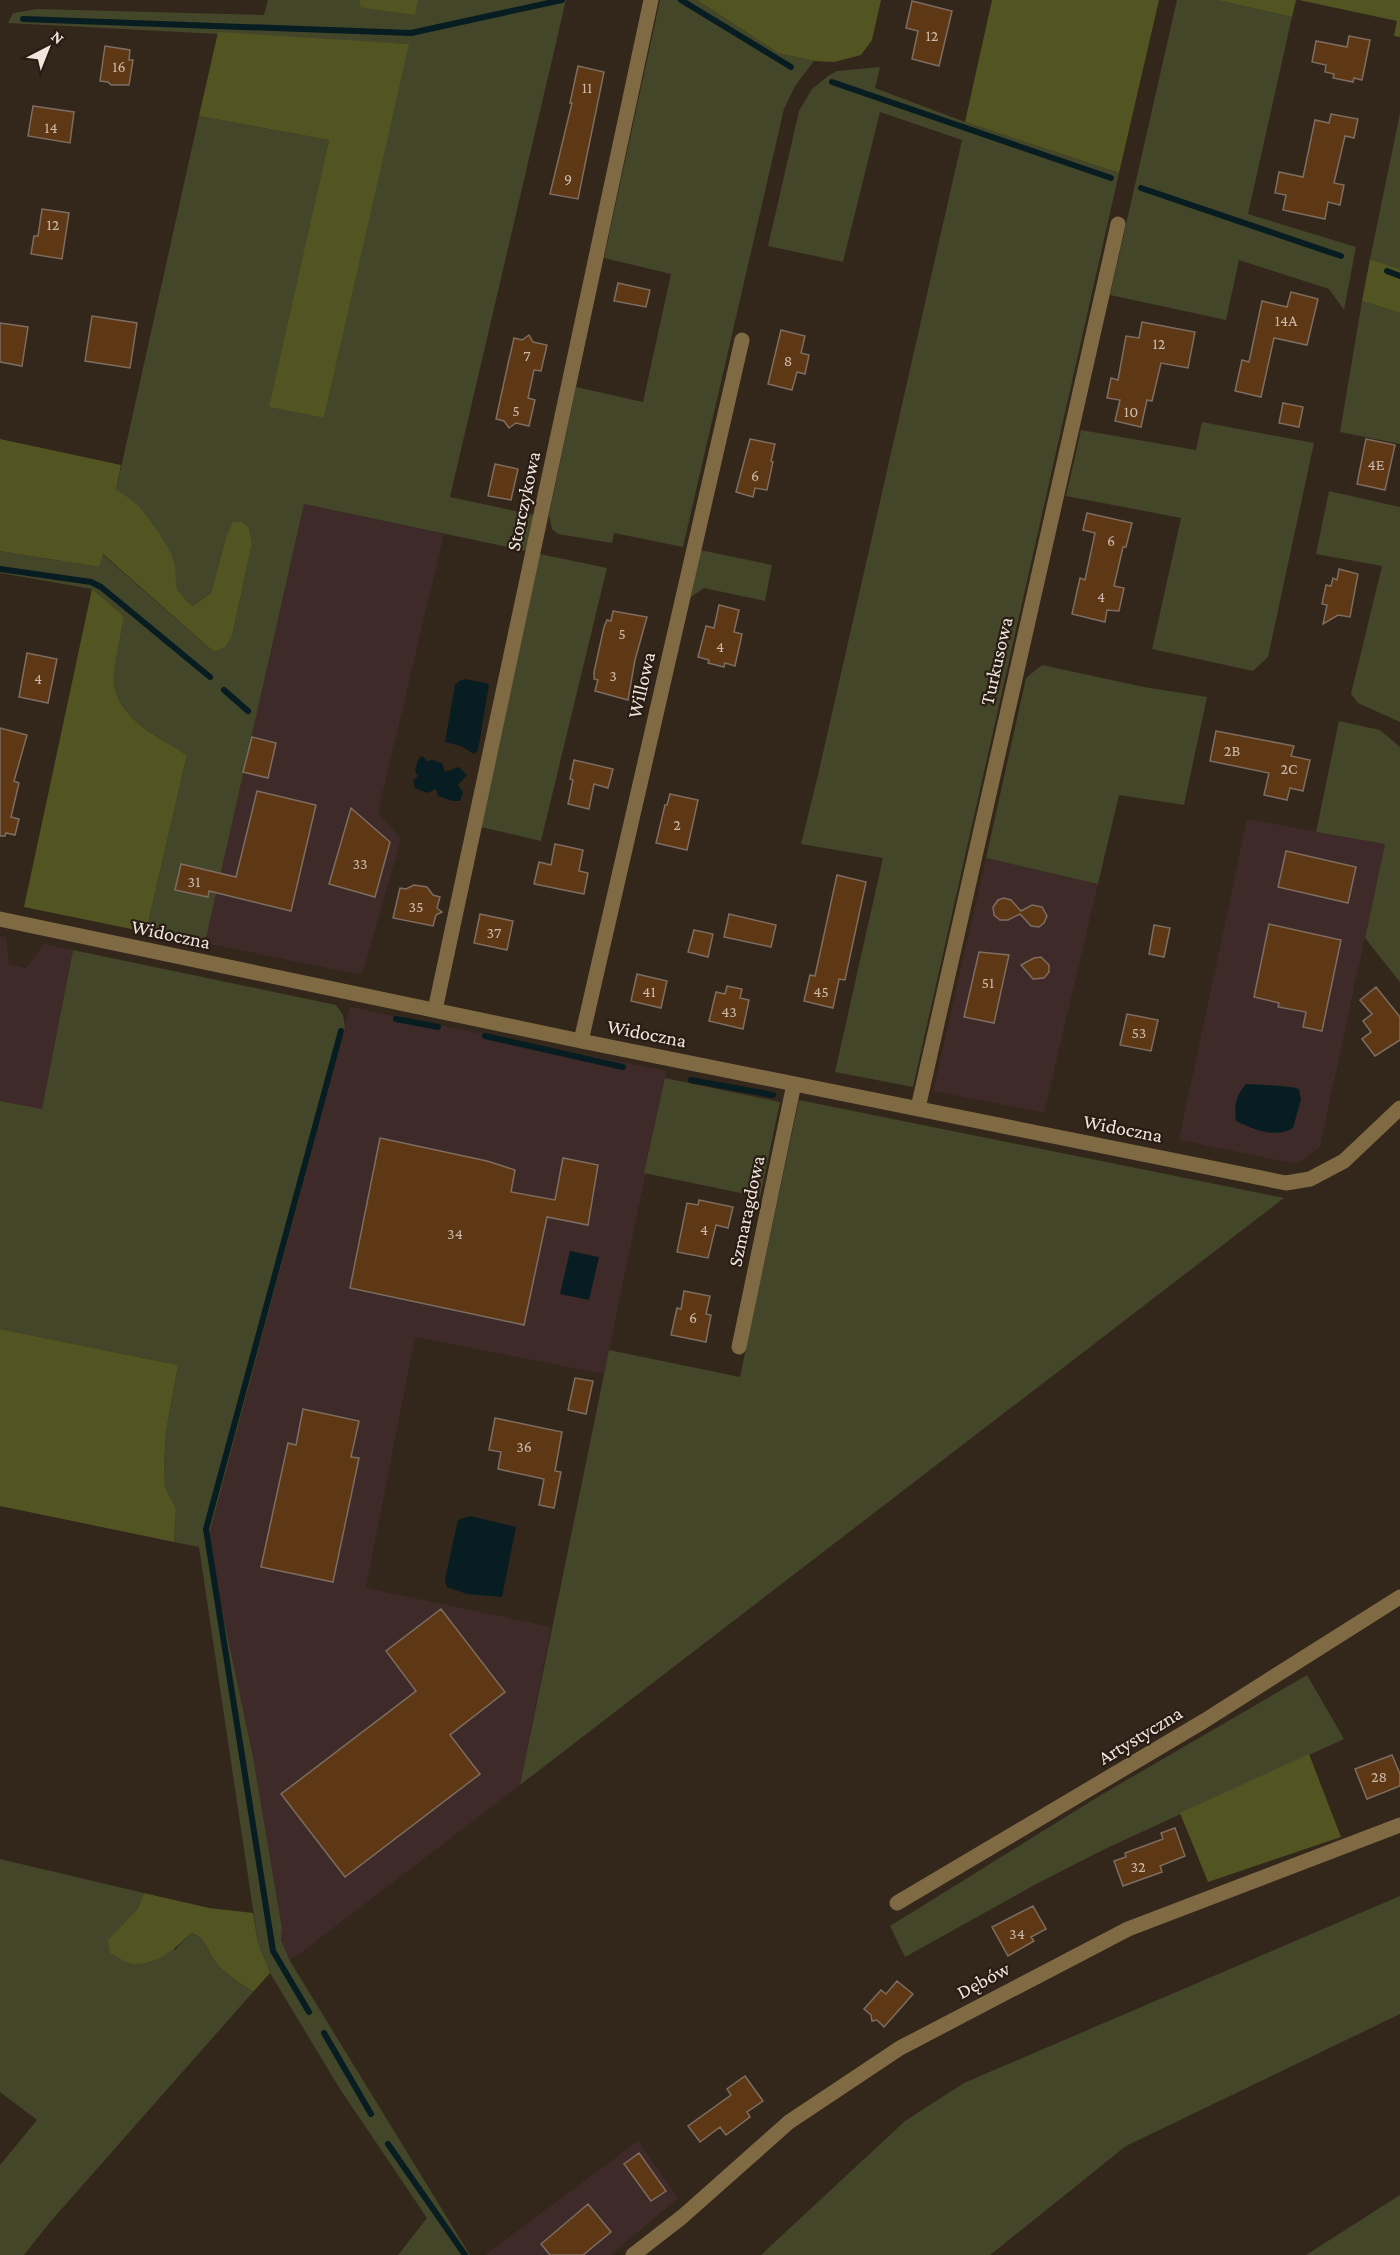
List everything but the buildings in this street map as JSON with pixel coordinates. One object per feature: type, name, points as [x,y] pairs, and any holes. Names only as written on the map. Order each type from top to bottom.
[{"type":"street","name":"Storczykowa","points":[[435,1010],[651,0]]},
{"type":"street","name":"Turkusowa","points":[[918,1108],[1118,224]]},
{"type":"street","name":"Willowa","points":[[581,1041],[742,340]]},
{"type":"street","name":"Widoczna","points":[[0,920],[581,1041],[1286,1183],[1310,1179],[1344,1161],[1400,1108]]},
{"type":"street","name":"Szmaragdowa","points":[[739,1347],[794,1084]]},
{"type":"street","name":"Artystyczna","points":[[897,1903],[1204,1721],[1400,1597]]},
{"type":"street","name":"Dębów","points":[[633,2255],[682,2217],[789,2122],[900,2048],[1128,1929],[1400,1825]]},
{"type":"shaded area","points":[[304,504],[444,534],[378,813],[401,839],[362,975],[205,943]]},
{"type":"shaded area","points":[[1247,819],[1385,844],[1320,1147],[1297,1164],[1179,1140]]},
{"type":"shaded area","points":[[986,858],[1098,884],[1044,1113],[933,1091]]},
{"type":"shaded area","points":[[0,936],[6,937],[9,964],[26,968],[44,944],[73,950],[42,1110],[0,1101]]},
{"type":"shaded area","points":[[350,1007],[667,1071],[604,1374],[415,1337],[366,1588],[551,1627],[520,1785],[290,1961],[281,1940],[282,1928],[253,1757],[209,1549],[210,1531]]},
{"type":"shaded area","points":[[638,2141],[678,2198],[611,2255],[485,2255]]},
{"type":"green space","points":[[268,0],[360,0],[359,6],[415,14],[418,0],[566,0],[450,497],[534,515],[526,551],[304,504],[205,943],[146,932],[187,755],[133,719],[118,699],[114,680],[124,616],[92,589],[0,573],[0,551],[99,567],[102,554],[214,652],[226,647],[232,636],[252,544],[249,528],[226,537],[211,593],[193,606],[178,592],[174,578],[174,560],[152,523],[116,490],[199,116],[329,140],[270,407],[324,418],[408,44],[8,23],[13,13],[37,9],[264,15]]},
{"type":"green space","points":[[360,0],[418,0],[415,15],[359,7]]},
{"type":"green space","points":[[660,0],[697,0],[778,53],[814,61],[795,86],[784,109],[683,547],[614,533],[612,543],[558,534],[552,529],[549,515],[576,387],[643,402],[671,274],[604,258]]},
{"type":"green space","points":[[697,0],[881,0],[872,40],[861,55],[834,62],[814,61],[778,53]]},
{"type":"green space","points":[[992,0],[1159,0],[1119,173],[965,122]]},
{"type":"green space","points":[[1177,0],[1217,0],[1292,17],[1248,214],[1356,247],[1344,310],[1329,289],[1239,260],[1226,320],[1110,295]]},
{"type":"green space","points":[[1217,0],[1296,0],[1292,17]]},
{"type":"green space","points":[[1299,0],[1400,0],[1400,37],[1394,36],[1397,21]]},
{"type":"green space","points":[[218,32],[409,44],[324,418],[269,407],[329,140],[199,116]]},
{"type":"green space","points":[[880,67],[875,88],[965,122],[1119,173],[913,1087],[835,1072],[883,858],[801,844],[962,140],[880,112],[843,262],[768,246],[799,111],[812,89],[837,71]]},
{"type":"green space","points":[[1400,113],[1400,269],[1370,259]]},
{"type":"green space","points":[[1370,259],[1400,269],[1400,313],[1362,301]]},
{"type":"green space","points":[[1362,301],[1400,313],[1400,444],[1340,432]]},
{"type":"green space","points":[[1202,422],[1314,443],[1268,657],[1253,671],[1152,649],[1181,518],[1066,496],[1081,430],[1196,450]]},
{"type":"green space","points":[[0,439],[121,465],[116,490],[139,507],[157,530],[174,561],[176,586],[193,606],[211,593],[226,537],[233,522],[242,522],[249,528],[252,544],[232,636],[226,647],[214,652],[103,554],[99,567],[0,551]]},
{"type":"green space","points":[[1329,491],[1400,507],[1400,722],[1358,703],[1351,694],[1382,566],[1316,554]]},
{"type":"green space","points":[[700,550],[772,565],[765,601],[704,588],[691,597]]},
{"type":"green space","points":[[540,554],[607,568],[541,841],[481,827]]},
{"type":"green space","points":[[92,589],[124,616],[114,680],[118,699],[133,719],[187,755],[146,932],[24,907]]},
{"type":"green space","points":[[1042,665],[1144,687],[1207,697],[1184,805],[1119,795],[1098,884],[986,858],[1026,678]]},
{"type":"green space","points":[[1339,721],[1380,730],[1400,747],[1400,982],[1365,938],[1385,844],[1316,832]]},
{"type":"green space","points":[[73,950],[336,1005],[343,1015],[345,1027],[210,1531],[209,1549],[253,1757],[282,1928],[281,1940],[290,1961],[470,2255],[398,2255],[427,2218],[340,2089],[270,1973],[258,1943],[199,1547],[174,1542],[176,1509],[165,1487],[166,1432],[178,1365],[0,1329],[0,1101],[42,1109]]},
{"type":"green space","points":[[665,1078],[780,1102],[760,1197],[644,1173]]},
{"type":"green space","points":[[799,1100],[1284,1198],[520,1785],[609,1350],[740,1377]]},
{"type":"green space","points":[[0,1329],[178,1365],[166,1432],[164,1466],[165,1487],[176,1509],[174,1542],[0,1506]]},
{"type":"green space","points":[[1307,1675],[1344,1739],[1107,1848],[1038,1883],[905,1957],[890,1926],[1101,1795]]},
{"type":"green space","points":[[1309,1754],[1341,1837],[1208,1882],[1180,1813]]},
{"type":"green space","points":[[0,1859],[144,1893],[137,1910],[175,1950],[191,1933],[200,1937],[223,1970],[253,1992],[51,2221],[24,2255],[0,2255],[0,2165],[37,2120],[0,2092]]},
{"type":"green space","points":[[144,1893],[209,1908],[253,1913],[258,1943],[270,1973],[253,1992],[223,1970],[200,1937],[191,1933],[165,1955],[150,1962],[132,1964],[110,1953],[108,1940],[137,1910]]},
{"type":"green space","points":[[1400,1896],[1400,2014],[1126,2146],[990,2255],[761,2255],[905,2121],[964,2083]]},
{"type":"green space","points":[[1400,2195],[1400,2255],[1306,2255]]},
{"type":"water","points":[[466,679],[489,684],[478,750],[474,754],[461,746],[445,742],[455,685]]},
{"type":"water","points":[[422,756],[427,761],[442,763],[445,772],[459,767],[467,775],[458,785],[463,792],[460,801],[438,796],[436,789],[427,793],[415,788],[413,781],[418,776],[415,771],[418,760]]},
{"type":"water","points":[[1246,1084],[1299,1089],[1301,1099],[1293,1128],[1272,1133],[1257,1130],[1236,1121],[1236,1101]]},
{"type":"water","points":[[570,1251],[599,1257],[589,1300],[560,1294]]},
{"type":"water","points":[[470,1516],[516,1527],[502,1597],[467,1594],[447,1587],[445,1579],[458,1520]]},
{"type":"waterway","points":[[23,19],[411,33],[562,0]]},
{"type":"waterway","points":[[681,0],[791,67]]},
{"type":"waterway","points":[[832,82],[1111,178]]},
{"type":"waterway","points":[[1141,188],[1341,256]]},
{"type":"waterway","points":[[1387,271],[1400,276]]},
{"type":"waterway","points":[[0,569],[91,582],[101,587],[210,677]]},
{"type":"waterway","points":[[224,690],[248,711]]},
{"type":"waterway","points":[[396,1019],[438,1027]]},
{"type":"waterway","points":[[309,2012],[273,1951],[206,1529],[341,1031]]},
{"type":"waterway","points":[[485,1036],[623,1067]]},
{"type":"waterway","points":[[691,1080],[773,1095]]},
{"type":"waterway","points":[[324,2033],[371,2114]]},
{"type":"waterway","points":[[388,2144],[465,2255]]}]
